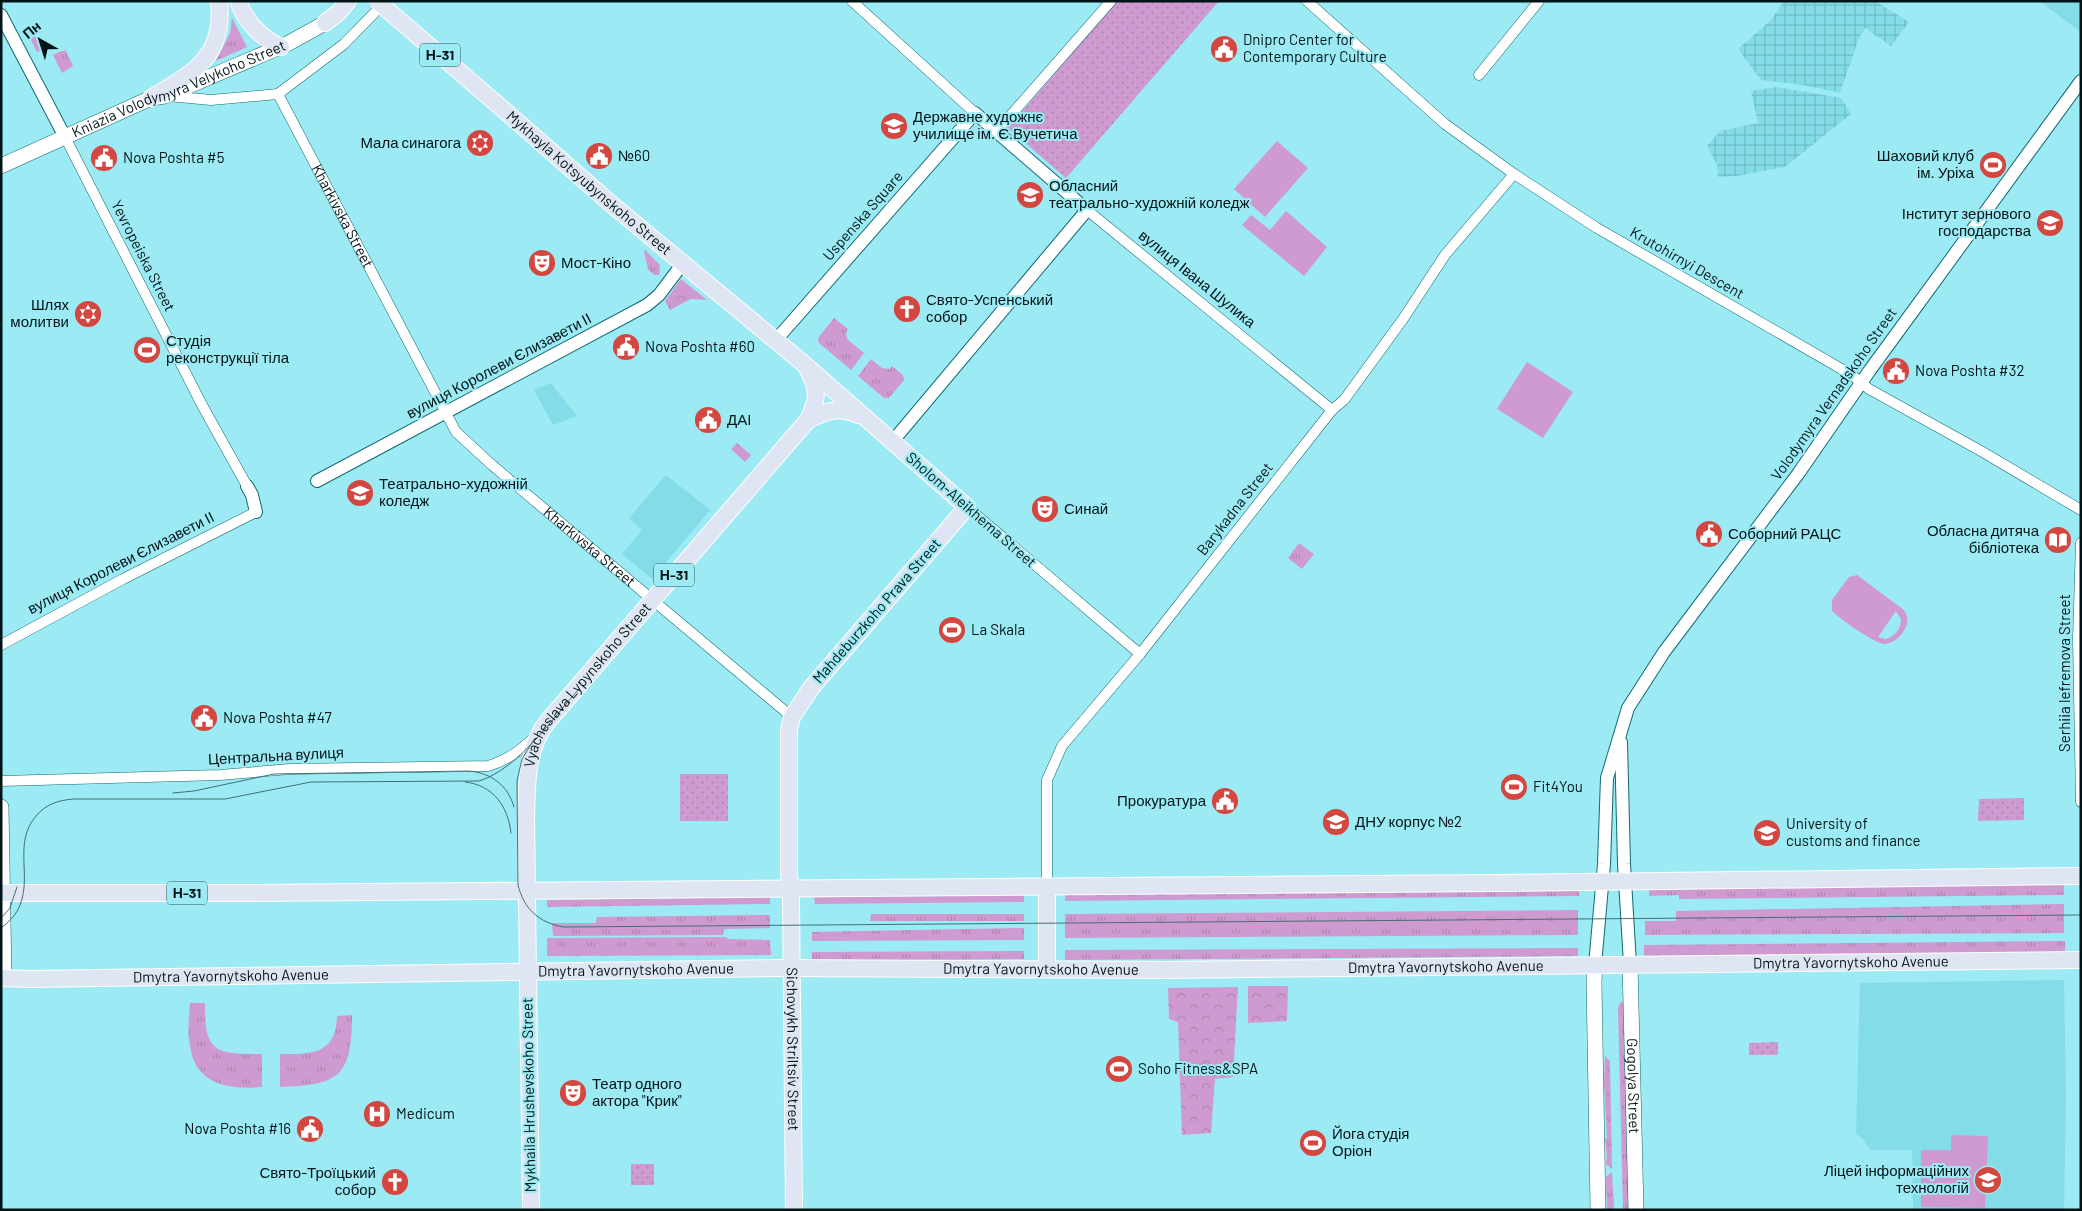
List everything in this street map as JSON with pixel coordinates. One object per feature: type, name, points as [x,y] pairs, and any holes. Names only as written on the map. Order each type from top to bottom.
[{"type":"main road","points":[[158,97],[208,56],[216,40],[219,27],[219,1]]},
{"type":"main road","points":[[238,1],[247,19],[256,30],[270,42],[281,46]]},
{"type":"main road","name":"Kniazia Volodymyra Velykoho Street","points":[[1,166],[158,97],[304,36],[338,13],[348,1]]},
{"type":"main road","name":"Mykhayla Kotsyubynskoho Street","points":[[376,1],[610,203],[804,364]]},
{"type":"main road","name":"Sholom-Aleikhema Street","points":[[804,364],[967,507]]},
{"type":"main road","name":"Vyacheslava Lypynskoho Street","points":[[527,890],[527,788],[533,749],[540,731],[808,420],[817,397],[816,384],[804,364]]},
{"type":"main road","name":"Vyacheslava Lypynskoho Street","points":[[808,420],[828,410],[842,409],[864,418]]},
{"type":"main road","name":"Mahdeburzkoho Prava Street","points":[[792,717],[811,688],[967,507]]},
{"type":"main road","points":[[790,888],[789,730],[792,717]]},
{"type":"main road","points":[[1,807],[3,978]]},
{"type":"main road","points":[[527,890],[2081,876]]},
{"type":"main road","points":[[1046,886],[1046,969]]},
{"type":"main road","name":"Sichovykh Striltsiv Street","points":[[790,888],[794,1210]]},
{"type":"main road","name":"Н-31","points":[[2,893],[527,890]]},
{"type":"main road","name":"Mykhaila Hrushevskoho Street","points":[[527,890],[531,1210]]},
{"type":"main road","name":"Dmytra Yavornytskoho Avenue","points":[[3,978],[792,969],[1227,970],[1595,964],[2081,960]]},
{"type":"main road","points":[[1595,964],[1598,1210]]},
{"type":"main road","name":"Gogolya Street","points":[[1630,964],[1636,1210]]},
{"type":"street","points":[[158,97],[211,100],[278,94],[344,44],[386,1]]},
{"type":"street","points":[[852,1],[975,113]]},
{"type":"street","points":[[996,132],[1111,1]]},
{"type":"street","name":"Krutohirnyi Descent","points":[[1307,1],[1445,124],[1514,174],[1597,228],[1861,382],[1869,389],[1982,451],[2081,510]]},
{"type":"street","points":[[1479,75],[1539,1]]},
{"type":"street","name":"Yevropeiska Street","points":[[1,15],[194,390],[252,495],[256,512]]},
{"type":"street","name":"Volodymyra Vernadskoho Street","points":[[1595,964],[1602,881],[1607,778],[1628,708],[1664,652],[1798,474],[1861,382],[2081,81]]},
{"type":"street","name":"Kharkivska Street","points":[[278,94],[456,432],[492,465],[792,717]]},
{"type":"street","name":"вулиця Івана Шулика","points":[[975,113],[1087,210],[1332,410]]},
{"type":"street","name":"Uspenska Square","points":[[776,340],[975,113]]},
{"type":"street","name":"Barykadna Street","points":[[1046,886],[1047,780],[1062,746],[1140,654],[1332,410],[1344,400],[1445,255],[1514,174]]},
{"type":"street","points":[[892,442],[1087,210]]},
{"type":"street","name":"вулиця Королеви Єлизавети ІІ","points":[[317,482],[647,305],[659,295],[683,263]]},
{"type":"street","name":"Sholom-Aleikhema Street","points":[[967,507],[1140,654]]},
{"type":"street","name":"вулиця Королеви Єлизавети ІІ","points":[[1,644],[131,575],[256,512]]},
{"type":"street","name":"Serhiia Iefremova Street","points":[[2081,543],[2078,639],[2081,802]]},
{"type":"street","name":"Volodymyra Vernadskoho Street","points":[[1621,730],[1625,880],[1630,964]]},
{"type":"street","name":"Центральна вулиця","points":[[1,781],[220,775],[290,768],[488,766],[516,754],[540,731]]},
{"type":"shaded area","points":[[1784,1],[1875,1],[1909,22],[1891,46],[1865,28],[1859,38],[1840,93],[1804,85],[1761,80],[1738,49],[1771,20]]},
{"type":"shaded area","points":[[2039,1],[2081,1],[2081,32]]},
{"type":"shaded area","points":[[1776,87],[1841,98],[1851,114],[1785,167],[1736,176],[1718,177],[1717,165],[1707,146],[1720,131],[1758,123],[1751,91]]},
{"type":"shaded area","points":[[551,383],[577,416],[553,425],[534,390]]},
{"type":"shaded area","points":[[666,475],[710,510],[652,579],[622,554],[642,530],[629,518]]},
{"type":"shaded area","points":[[2064,980],[2066,1095],[2064,1210],[1913,1210],[1912,1150],[1870,1150],[1864,1140],[1856,1134],[1860,983]]},
{"type":"green space","points":[[1117,1],[1219,1],[1066,178],[1008,128]]},
{"type":"green space","points":[[232,18],[247,47],[216,61],[230,33]]},
{"type":"green space","points":[[38,26],[41,32],[35,35],[43,49],[37,52],[27,32]]},
{"type":"green space","points":[[65,49],[73,66],[62,73],[53,55]]},
{"type":"green space","points":[[1277,141],[1308,168],[1265,217],[1234,189]]},
{"type":"green space","points":[[1286,211],[1327,247],[1304,276],[1242,225],[1251,215],[1270,230]]},
{"type":"green space","points":[[645,250],[660,265],[659,275],[654,275],[648,269]]},
{"type":"green space","points":[[681,279],[707,300],[691,299],[670,310],[665,301]]},
{"type":"green space","points":[[684,285],[695,293],[679,304],[674,305],[670,303],[669,299],[674,291]]},
{"type":"green space","points":[[834,318],[848,329],[846,332],[847,339],[864,353],[851,370],[819,343],[818,338]]},
{"type":"green space","points":[[871,359],[882,368],[890,369],[892,366],[903,375],[904,380],[889,398],[884,398],[858,376]]},
{"type":"green space","points":[[1527,362],[1573,392],[1543,438],[1497,409]]},
{"type":"green space","points":[[737,443],[751,455],[745,462],[731,449]]},
{"type":"green space","points":[[1299,543],[1314,554],[1302,569],[1288,558]]},
{"type":"green space","points":[[1857,575],[1904,610],[1907,616],[1907,624],[1895,640],[1887,644],[1879,643],[1857,630],[1832,611],[1832,600],[1849,577]],"holes":[[[1896,611],[1901,619],[1899,629],[1892,636],[1886,639],[1878,637]]]},
{"type":"green space","points":[[680,774],[728,774],[728,821],[680,821]]},
{"type":"green space","points":[[2024,798],[2024,820],[1978,821],[1979,799]]},
{"type":"green space","points":[[2064,884],[2064,895],[1679,899],[1679,895],[1649,896],[1649,888]]},
{"type":"green space","points":[[1579,889],[1579,896],[1065,901],[1065,894]]},
{"type":"green space","points":[[1024,895],[1024,902],[815,904],[814,897]]},
{"type":"green space","points":[[770,897],[770,904],[547,907],[547,900]]},
{"type":"green space","points":[[2064,904],[2064,933],[1645,935],[1645,921],[1676,921],[1676,911]]},
{"type":"green space","points":[[1578,910],[1578,935],[1065,938],[1065,914]]},
{"type":"green space","points":[[871,914],[1024,914],[1024,921],[870,921]]},
{"type":"green space","points":[[770,915],[770,928],[724,929],[723,935],[553,936],[552,923],[596,923],[597,917]]},
{"type":"green space","points":[[1024,928],[1024,940],[812,941],[812,932]]},
{"type":"green space","points":[[726,937],[728,939],[770,940],[771,955],[547,956],[547,938]]},
{"type":"green space","points":[[2065,941],[2065,952],[1644,956],[1644,945]]},
{"type":"green space","points":[[1578,948],[1578,956],[1065,960],[1065,950]]},
{"type":"green space","points":[[1024,951],[1024,959],[812,961],[812,952]]},
{"type":"green space","points":[[1248,986],[1288,986],[1287,1021],[1248,1023]]},
{"type":"green space","points":[[1238,987],[1233,1077],[1215,1079],[1211,1133],[1182,1135],[1178,1022],[1169,1019],[1168,988]]},
{"type":"green space","points":[[1625,1000],[1629,1210],[1623,1210],[1618,1007]]},
{"type":"green space","points":[[190,1003],[205,1003],[207,1032],[210,1041],[216,1047],[223,1051],[234,1053],[262,1054],[262,1087],[226,1086],[207,1077],[199,1069],[193,1059],[189,1041]]},
{"type":"green space","points":[[352,1015],[349,1052],[345,1064],[338,1074],[329,1080],[316,1084],[280,1087],[280,1054],[302,1054],[320,1050],[332,1038],[336,1029],[337,1016]]},
{"type":"green space","points":[[1778,1042],[1778,1055],[1749,1055],[1749,1043]]},
{"type":"green space","points":[[1605,1056],[1610,1061],[1612,1169],[1606,1164]]},
{"type":"green space","points":[[1951,1135],[1988,1136],[1985,1208],[1921,1207],[1921,1150],[1951,1150]]},
{"type":"green space","points":[[631,1164],[654,1164],[654,1185],[631,1185]]},
{"type":"green space","points":[[1612,1172],[1614,1210],[1607,1210],[1606,1177]]},
{"type":"tram line","points":[[1,928],[17,912],[20,905],[24,882],[25,837],[29,826],[44,808],[53,803],[74,799],[225,799],[311,782],[479,781],[493,775],[521,755],[579,689]]},
{"type":"tram line","points":[[533,741],[522,759],[517,781],[518,885],[524,901],[534,914],[547,922],[564,927],[2081,915]]},
{"type":"tram line","points":[[173,793],[194,791],[274,774],[469,771],[484,774],[498,782],[508,792],[514,807]]},
{"type":"tram line","points":[[465,782],[484,787],[497,798],[503,806],[511,833]]},
{"type":"tram line","points":[[1,918],[10,908],[17,887]]},
{"type":"place","name":"Dnipro Center for Contemporary Culture","points":[[1224,49]]},
{"type":"place","name":"Державне художнє училище ім. Є.Вучетича","points":[[894,126]]},
{"type":"place","name":"Мала синагога","points":[[480,143]]},
{"type":"place","name":"№60","points":[[599,156]]},
{"type":"place","name":"Nova Poshta #5","points":[[104,158]]},
{"type":"place","name":"Шаховий клуб ім. Уріха","points":[[1993,165]]},
{"type":"place","name":"Обласний театрально-художній коледж","points":[[1030,195]]},
{"type":"place","name":"Інститут зернового господарства","points":[[2050,223]]},
{"type":"place","name":"Мост-Кіно","points":[[542,263]]},
{"type":"place","name":"Свято-Успенський собор","points":[[907,309]]},
{"type":"place","name":"Шлях молитви","points":[[88,314]]},
{"type":"place","name":"Nova Poshta #60","points":[[626,347]]},
{"type":"place","name":"Студія реконструкції тіла","points":[[147,350]]},
{"type":"place","name":"Nova Poshta #32","points":[[1896,371]]},
{"type":"place","name":"ДАІ","points":[[708,420]]},
{"type":"place","name":"Театрально-художній коледж","points":[[360,493]]},
{"type":"place","name":"Синай","points":[[1045,509]]},
{"type":"place","name":"Соборний РАЦС","points":[[1709,534]]},
{"type":"place","name":"Обласна дитяча бібліотека","points":[[2058,540]]},
{"type":"place","name":"La Skala","points":[[952,630]]},
{"type":"place","name":"Nova Poshta #47","points":[[204,718]]},
{"type":"place","name":"Fit4You","points":[[1514,787]]},
{"type":"place","name":"Прокуратура","points":[[1225,801]]},
{"type":"place","name":"ДНУ корпус №2","points":[[1336,822]]},
{"type":"place","name":"University of customs and finance","points":[[1767,833]]},
{"type":"place","name":"Soho Fitness&SPA","points":[[1119,1069]]},
{"type":"place","name":"Театр одного актора \"Крик\"","points":[[573,1093]]},
{"type":"place","name":"Medicum","points":[[377,1114]]},
{"type":"place","name":"Nova Poshta #16","points":[[310,1129]]},
{"type":"place","name":"Йога студія Оріон","points":[[1313,1143]]},
{"type":"place","name":"Ліцей інформаційних технологій","points":[[1988,1180]]},
{"type":"place","name":"Свято-Троїцький собор","points":[[395,1182]]}]
